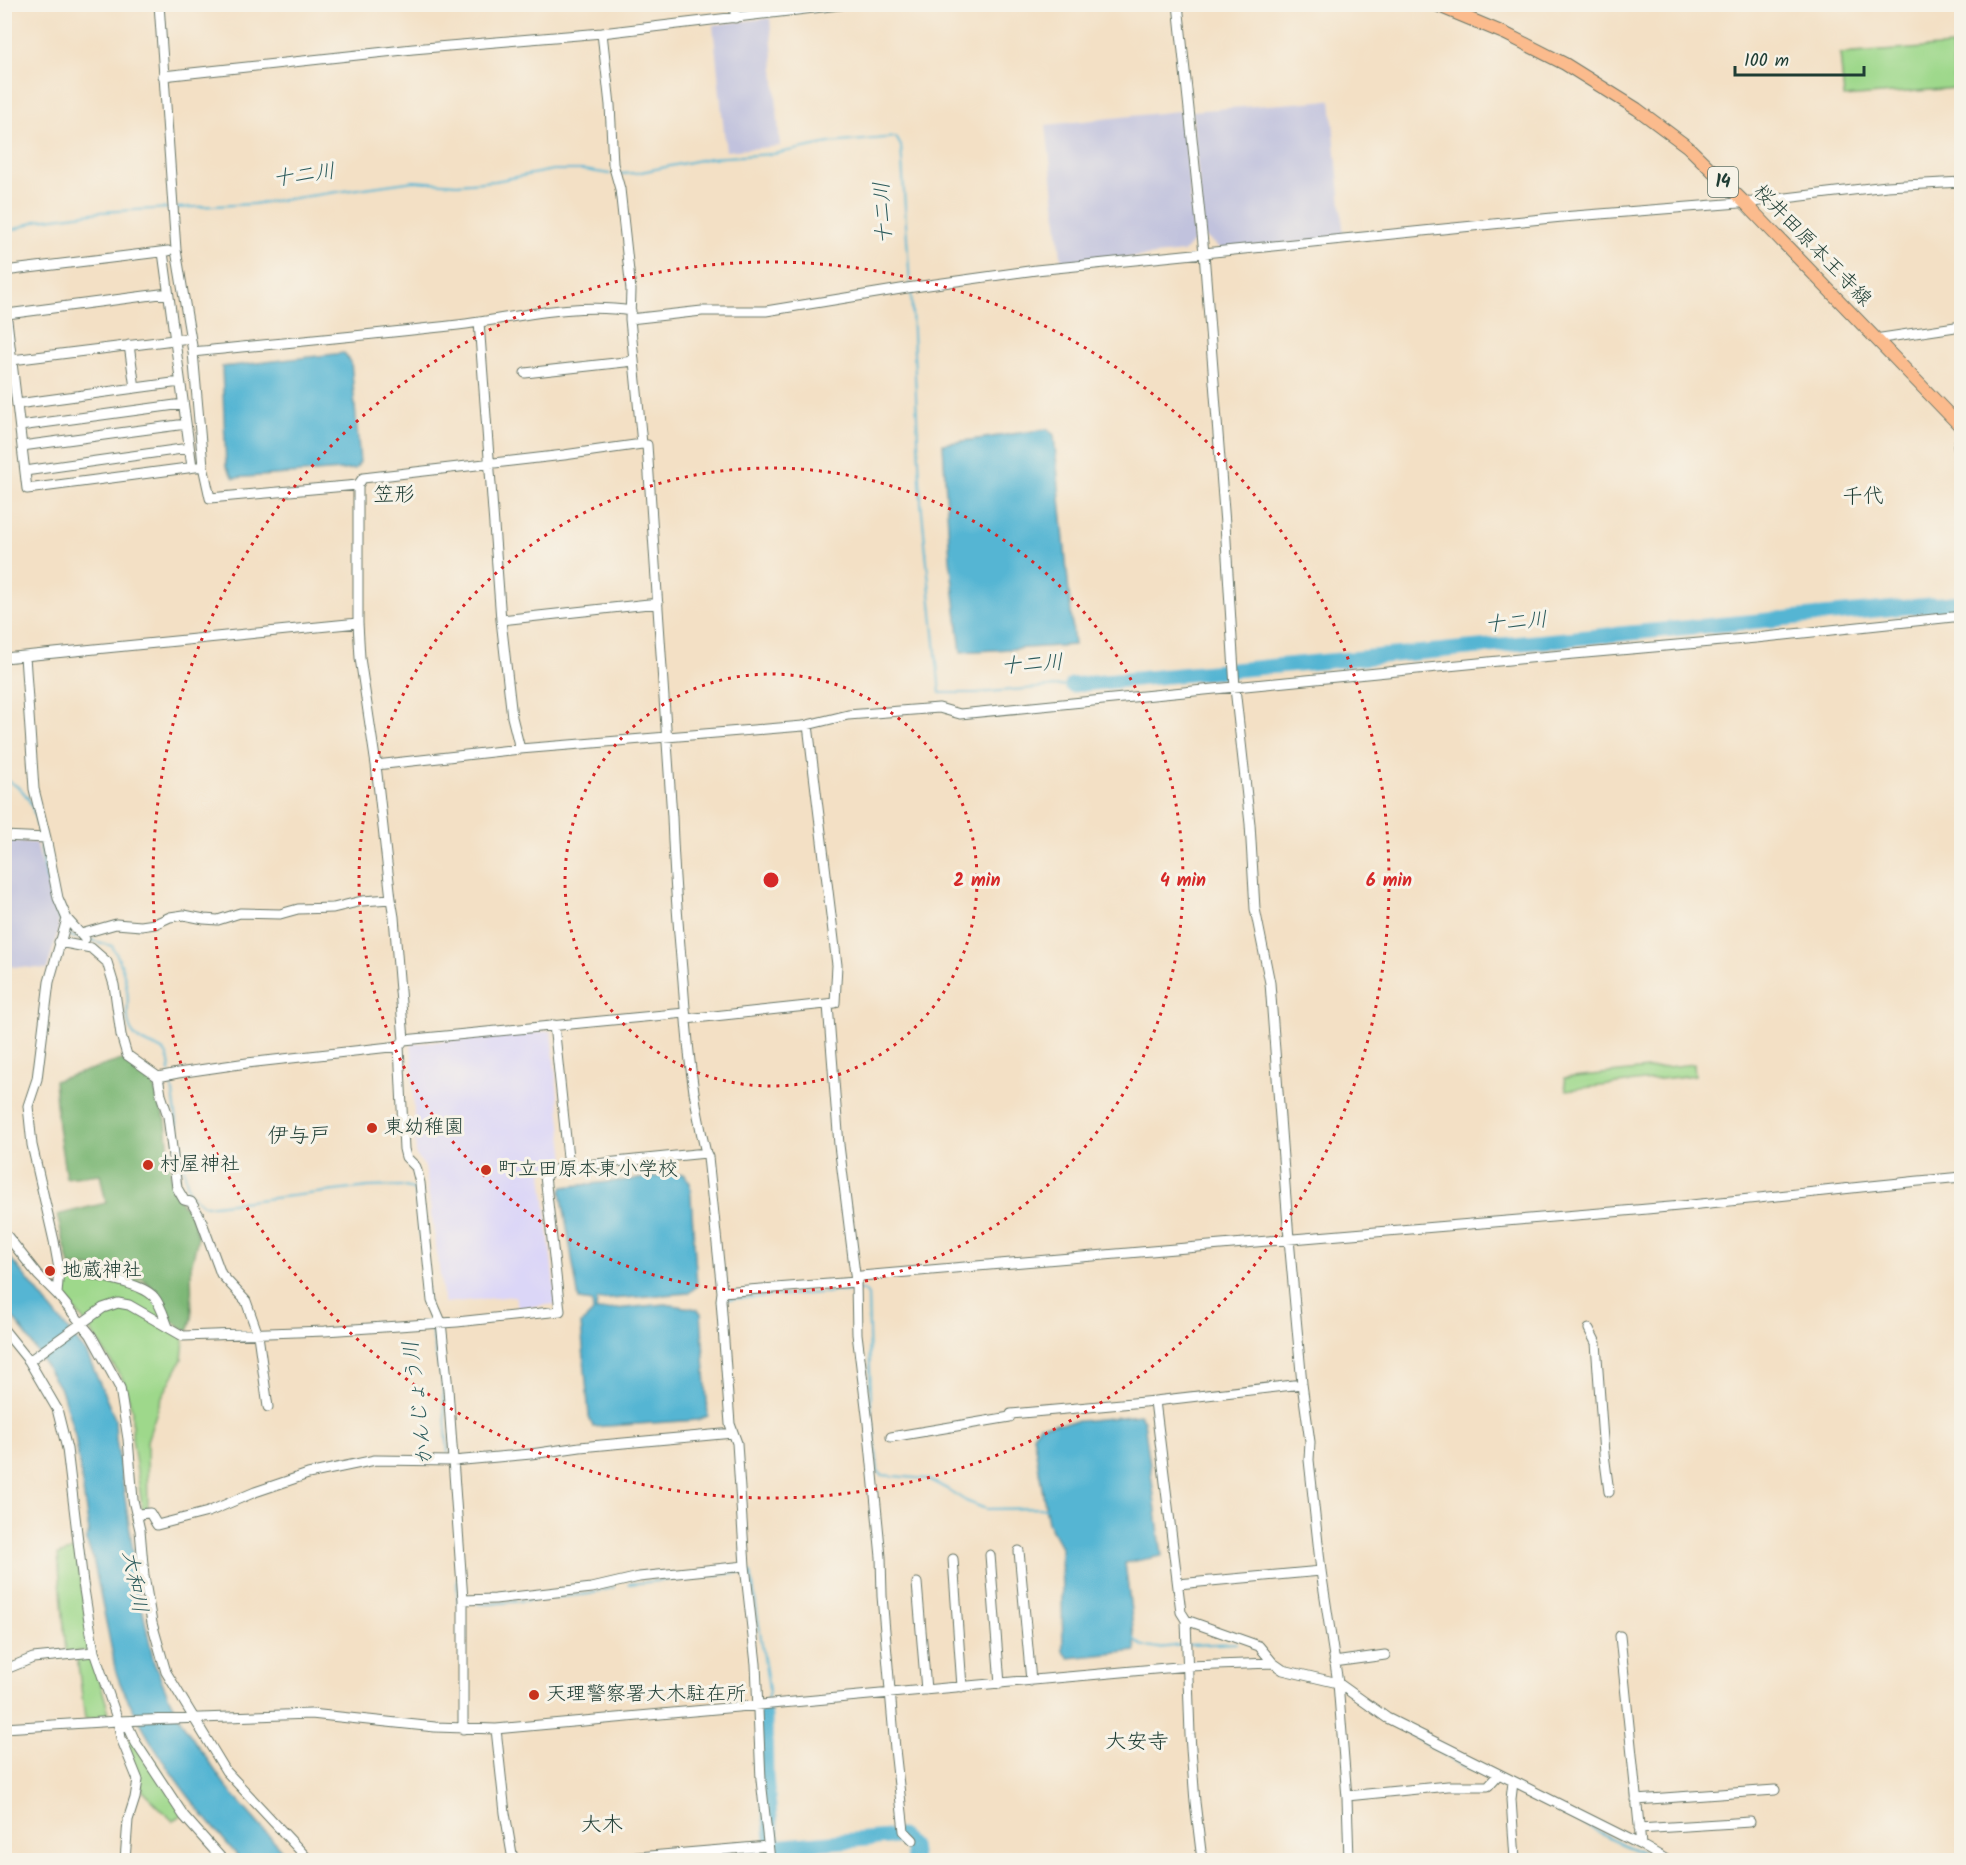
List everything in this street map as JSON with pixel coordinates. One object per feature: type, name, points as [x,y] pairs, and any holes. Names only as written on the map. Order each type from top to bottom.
[{"type":"main road","name":"桜井田原本王寺線","points":[[1434,4],[1473,19],[1565,64],[1637,109],[1688,147],[1962,429]]},
{"type":"street","points":[[159,4],[176,250],[193,352],[203,466],[210,498],[358,485]]},
{"type":"street","points":[[735,4],[735,18]]},
{"type":"street","points":[[164,76],[333,57],[602,33],[848,4]]},
{"type":"street","points":[[1178,4],[1204,253],[1225,514],[1235,688],[1250,824],[1255,909],[1270,983],[1289,1239],[1302,1384],[1310,1442],[1309,1460],[1321,1571],[1338,1683],[1347,1796],[1349,1860]]},
{"type":"street","points":[[602,33],[610,105],[613,164],[620,189],[631,290],[634,362],[642,444]]},
{"type":"street","points":[[193,352],[373,335],[550,312],[618,309],[631,315],[702,311],[766,311],[1036,270],[1887,186],[1962,182]]},
{"type":"street","points":[[4,271],[176,250]]},
{"type":"street","points":[[163,252],[192,467]]},
{"type":"street","points":[[7,314],[168,293]]},
{"type":"street","points":[[4,295],[27,489],[203,466]]},
{"type":"street","points":[[479,322],[501,621],[512,717],[520,749]]},
{"type":"street","points":[[1875,339],[1962,326]]},
{"type":"street","points":[[12,360],[190,338]]},
{"type":"street","points":[[129,345],[135,388]]},
{"type":"street","points":[[525,374],[634,362]]},
{"type":"street","points":[[17,404],[180,382]]},
{"type":"street","points":[[20,426],[183,405]]},
{"type":"street","points":[[22,446],[186,424]]},
{"type":"street","points":[[1962,429],[1958,446],[1962,488]]},
{"type":"street","points":[[463,1729],[463,1600],[448,1389],[441,1322],[432,1301],[420,1183],[416,1167],[406,1157],[404,1149],[394,917],[376,765],[360,658],[358,485],[363,478],[642,444],[647,446],[667,736],[674,877],[686,1016],[697,1116],[708,1157],[722,1292],[729,1413],[737,1443],[745,1566],[756,1664],[761,1780],[770,1860]]},
{"type":"street","points":[[25,471],[189,448]]},
{"type":"street","points":[[501,621],[658,603]]},
{"type":"street","points":[[376,765],[520,749],[808,725],[848,715],[939,708],[960,714],[1756,638],[1962,616]]},
{"type":"street","points":[[4,657],[358,623]]},
{"type":"street","points":[[25,656],[34,789],[58,898],[67,919],[91,948],[107,962],[114,985],[127,1055],[159,1077],[248,1063],[554,1025],[835,1004],[837,965],[808,725]]},
{"type":"street","points":[[4,836],[46,838]]},
{"type":"street","points":[[81,934],[116,924],[141,926],[155,924],[170,917],[184,915],[218,920],[240,914],[280,914],[298,909],[333,908],[391,899]]},
{"type":"street","points":[[57,1294],[59,1269],[36,1167],[28,1106],[37,1080],[49,982],[67,919]]},
{"type":"street","points":[[59,942],[91,948]]},
{"type":"street","points":[[828,1005],[839,1145],[856,1282],[857,1335],[878,1523],[895,1749],[904,1831],[913,1840]]},
{"type":"street","points":[[554,1025],[569,1167]]},
{"type":"street","points":[[159,1077],[160,1095],[168,1116],[177,1188],[184,1200],[191,1202],[200,1216],[221,1275],[246,1301],[258,1335],[268,1407]]},
{"type":"street","points":[[29,1361],[103,1308],[118,1303],[129,1305],[183,1336],[258,1335],[561,1311],[545,1176],[551,1171],[569,1167],[706,1153]]},
{"type":"street","points":[[722,1292],[856,1282],[861,1276],[1627,1211],[1962,1177]]},
{"type":"street","points":[[4,1232],[38,1275],[81,1323],[104,1357],[120,1388],[128,1439],[133,1500],[140,1530],[144,1576],[166,1672],[226,1771],[309,1860]]},
{"type":"street","points":[[59,1269],[118,1281],[147,1291],[160,1306],[168,1327]]},
{"type":"street","points":[[1589,1329],[1596,1343],[1609,1492]]},
{"type":"street","points":[[7,1336],[29,1361],[57,1409],[67,1449],[83,1583],[94,1652],[122,1721],[129,1728],[136,1743],[184,1816],[223,1860]]},
{"type":"street","points":[[891,1437],[1010,1417],[1011,1414],[1155,1401],[1302,1384]]},
{"type":"street","points":[[1155,1401],[1181,1612],[1186,1620],[1190,1735],[1202,1860]]},
{"type":"street","points":[[140,1530],[208,1512],[255,1492],[308,1474],[375,1460],[453,1461],[733,1433]]},
{"type":"street","points":[[137,1514],[150,1514],[157,1525]]},
{"type":"street","points":[[1019,1551],[1030,1681]]},
{"type":"street","points":[[990,1555],[1000,1684]]},
{"type":"street","points":[[953,1559],[962,1687]]},
{"type":"street","points":[[463,1600],[495,1599],[592,1588],[639,1577],[745,1566]]},
{"type":"street","points":[[1178,1584],[1321,1571]]},
{"type":"street","points":[[917,1583],[926,1690]]},
{"type":"street","points":[[1186,1620],[1259,1646],[1273,1663],[1283,1670],[1338,1683],[1387,1718],[1667,1860]]},
{"type":"street","points":[[1620,1636],[1641,1845]]},
{"type":"street","points":[[6,1669],[33,1658],[94,1652]]},
{"type":"street","points":[[1334,1662],[1385,1655]]},
{"type":"street","points":[[4,1728],[310,1714],[463,1729],[496,1729],[718,1708],[758,1707],[891,1692],[1188,1666],[1273,1663]]},
{"type":"street","points":[[122,1721],[121,1738],[138,1780],[128,1820],[125,1860]]},
{"type":"street","points":[[496,1729],[505,1813],[513,1860]]},
{"type":"street","points":[[1347,1796],[1449,1786],[1488,1786],[1498,1775]]},
{"type":"street","points":[[1513,1782],[1511,1799],[1515,1860]]},
{"type":"street","points":[[1636,1800],[1775,1790]]},
{"type":"street","points":[[1639,1829],[1750,1822]]},
{"type":"street","points":[[603,1860],[768,1846]]},
{"type":"shaded area","points":[[770,18],[780,146],[726,151],[713,25]]},
{"type":"shaded area","points":[[1331,100],[1344,238],[1221,249],[1204,236],[1192,111]]},
{"type":"shaded area","points":[[1179,111],[1183,113],[1194,241],[1183,252],[1062,265],[1046,125]]},
{"type":"shaded area","points":[[4,840],[36,843],[59,927],[47,969],[5,966]]},
{"type":"shaded area","name":"町立田原本東小学校","points":[[551,1031],[565,1162],[542,1173],[556,1304],[518,1308],[515,1296],[444,1303],[425,1167],[416,1155],[411,1044]]},
{"type":"green space","points":[[1952,46],[1955,88],[1844,97],[1840,54]]},
{"type":"green space","points":[[125,1059],[154,1080],[158,1103],[166,1120],[172,1188],[183,1205],[190,1210],[198,1237],[191,1267],[192,1319],[188,1332],[171,1321],[160,1295],[146,1281],[127,1270],[70,1266],[57,1215],[106,1203],[100,1174],[66,1178],[54,1081]]},
{"type":"green space","points":[[1694,1064],[1695,1075],[1566,1090],[1564,1078]]},
{"type":"green space","points":[[64,1271],[130,1275],[148,1286],[168,1322],[184,1340],[182,1359],[161,1399],[147,1441],[148,1512],[143,1512],[132,1438],[132,1410],[123,1380],[87,1325],[63,1295]]},
{"type":"green space","points":[[76,1549],[91,1651],[66,1652],[58,1555]]},
{"type":"green space","points":[[92,1654],[109,1713],[99,1718],[85,1719],[77,1657]]},
{"type":"green space","points":[[138,1736],[188,1811],[173,1821],[143,1791],[125,1743]]},
{"type":"water","points":[[344,353],[351,362],[360,462],[355,469],[234,478],[226,467],[222,367]]},
{"type":"water","points":[[1048,429],[1054,435],[1074,645],[961,652],[950,559],[943,444]]},
{"type":"water","points":[[684,1174],[690,1183],[697,1286],[689,1293],[597,1300],[596,1311],[665,1304],[697,1309],[701,1313],[708,1416],[698,1420],[593,1427],[589,1416],[581,1324],[593,1312],[592,1302],[579,1300],[561,1191],[563,1187]]},
{"type":"water","name":"大和川","points":[[4,1250],[87,1354],[115,1419],[135,1575],[154,1663],[170,1700],[186,1729],[228,1789],[290,1860],[241,1860],[168,1768],[143,1728],[123,1689],[116,1670],[93,1558],[86,1541],[89,1532],[75,1435],[62,1392],[25,1333],[5,1308]]},
{"type":"water","points":[[1140,1415],[1144,1421],[1162,1556],[1125,1563],[1136,1651],[1069,1658],[1063,1651],[1061,1547],[1048,1523],[1033,1435],[1040,1425]]},
{"type":"waterway","name":"十二川","points":[[619,174],[636,173],[710,158],[773,154],[830,143],[896,137],[901,146],[910,285]]},
{"type":"waterway","name":"十二川","points":[[176,208],[253,204],[414,181],[457,184],[495,181],[553,170],[584,170],[610,174]]},
{"type":"waterway","name":"十二川","points":[[4,231],[39,220],[100,212],[170,208]]},
{"type":"waterway","name":"十二川","points":[[911,290],[921,502],[940,693],[977,693],[1072,685]]},
{"type":"waterway","name":"十二川","points":[[1072,685],[1962,602]]},
{"type":"waterway","name":"かんじょう川","points":[[4,780],[13,783],[25,794],[33,809],[39,834]]},
{"type":"waterway","name":"かんじょう川","points":[[40,840],[46,876],[62,924]]},
{"type":"waterway","name":"かんじょう川","points":[[67,930],[72,937],[79,938]]},
{"type":"waterway","name":"かんじょう川","points":[[88,939],[112,946],[125,978],[131,1031],[141,1041],[163,1050],[167,1055],[170,1073]]},
{"type":"waterway","name":"かんじょう川","points":[[171,1078],[189,1193],[205,1206],[369,1187],[401,1186],[413,1189],[416,1196],[430,1322]]},
{"type":"waterway","points":[[858,1290],[864,1290],[868,1295],[871,1404],[878,1472],[881,1475],[928,1479],[966,1501],[986,1509],[1048,1508]]},
{"type":"waterway","points":[[727,1299],[852,1291]]},
{"type":"waterway","name":"かんじょう川","points":[[431,1328],[442,1381],[448,1453]]},
{"type":"waterway","name":"かんじょう川","points":[[629,1584],[743,1572]]},
{"type":"waterway","name":"かんじょう川","points":[[749,1572],[751,1573],[769,1690],[767,1701]]},
{"type":"waterway","name":"かんじょう川","points":[[457,1578],[458,1603],[460,1603]]},
{"type":"waterway","name":"かんじょう川","points":[[478,1604],[589,1594],[615,1587]]},
{"type":"waterway","points":[[1133,1637],[1142,1646],[1183,1645]]},
{"type":"waterway","points":[[1188,1645],[1237,1643]]},
{"type":"waterway","points":[[1272,1666],[1275,1672],[1281,1673]]},
{"type":"waterway","name":"かんじょう川","points":[[765,1716],[766,1706]]},
{"type":"waterway","name":"かんじょう川","points":[[765,1716],[766,1777],[773,1847],[900,1836],[912,1846],[914,1860]]},
{"type":"waterway","points":[[1406,1732],[1453,1760],[1490,1778]]},
{"type":"waterway","points":[[1496,1780],[1509,1787]]},
{"type":"waterway","points":[[1515,1790],[1655,1860]]},
{"type":"place","name":"東幼稚園","points":[[372,1128]]},
{"type":"place","name":"村屋神社","points":[[148,1165]]},
{"type":"place","name":"町立田原本東小学校","points":[[486,1170]]},
{"type":"place","name":"地蔵神社","points":[[50,1271]]},
{"type":"place","name":"天理警察署大木駐在所","points":[[534,1695]]},
{"type":"district","name":"笠形","points":[[394,495]]},
{"type":"district","name":"千代","points":[[1863,497]]},
{"type":"district","name":"伊与戸","points":[[299,1136]]},
{"type":"district","name":"大安寺","points":[[1137,1742]]},
{"type":"district","name":"大木","points":[[602,1825]]}]
